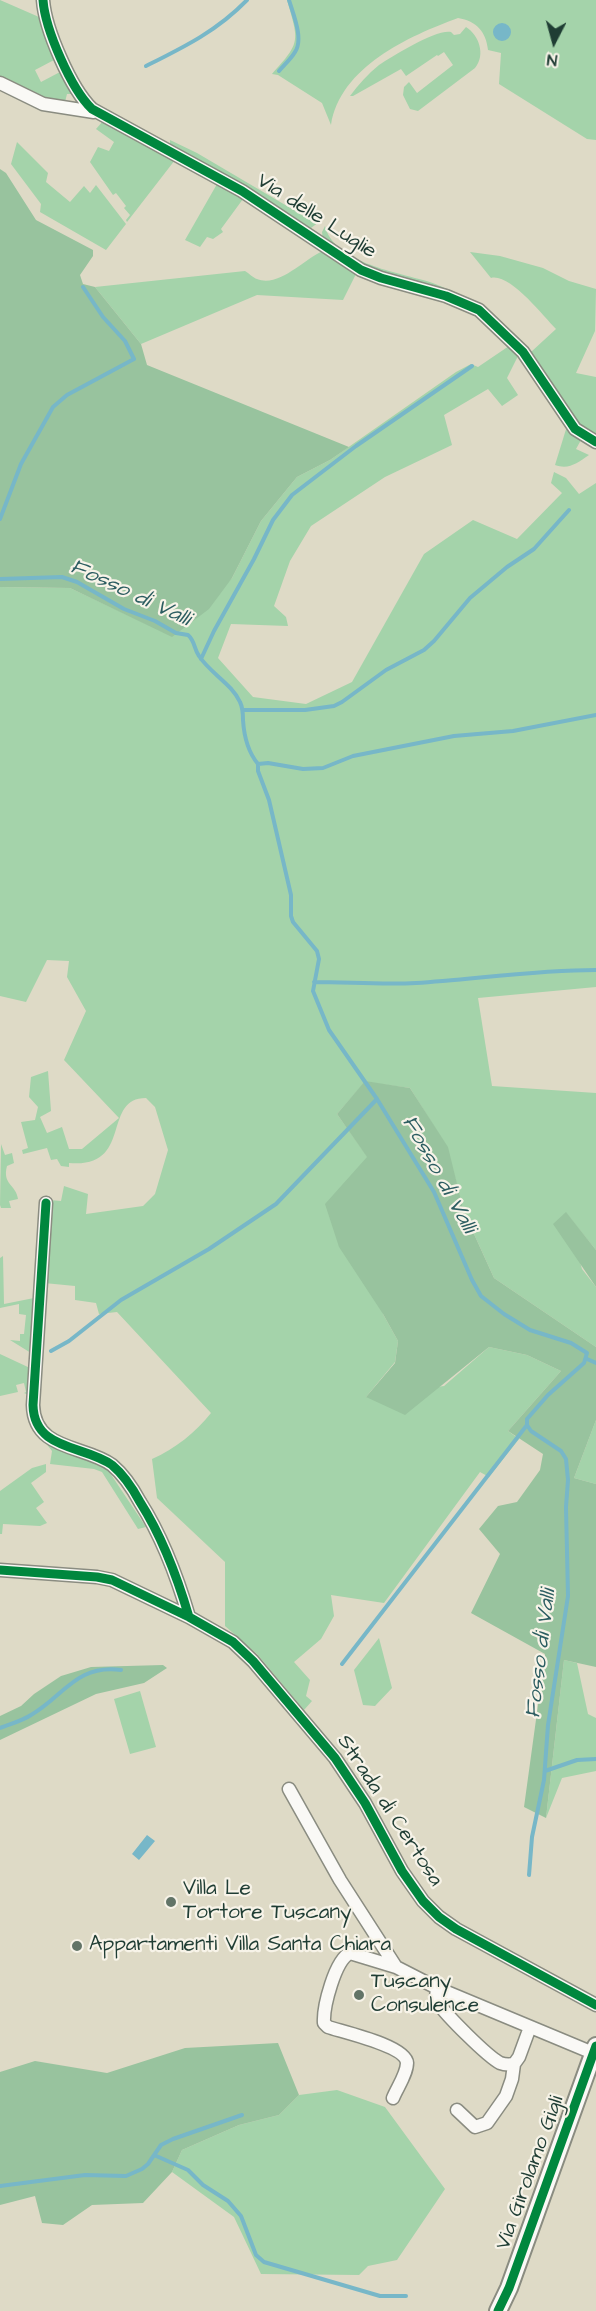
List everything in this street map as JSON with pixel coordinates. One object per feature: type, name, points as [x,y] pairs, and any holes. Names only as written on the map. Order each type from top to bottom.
[{"type":"main road","name":"Via Girolamo Gigli","points":[[498,2311],[505,2298],[595,2050]]},
{"type":"street","name":"Via delle Luglie","points":[[43,0],[49,31],[76,88],[86,103],[98,113],[235,186],[361,270],[455,299],[479,310],[523,352],[575,429],[596,442]]},
{"type":"street","points":[[0,83],[43,104],[98,113]]},
{"type":"street","points":[[46,1203],[33,1406],[35,1420],[40,1429],[56,1441],[107,1462],[123,1476],[163,1540],[189,1617]]},
{"type":"street","name":"Strada di Certosa","points":[[0,1570],[106,1578],[132,1588],[225,1636],[241,1649],[335,1758],[365,1803],[402,1871],[435,1913],[456,1929],[596,2006]]},
{"type":"street","points":[[289,1789],[346,1889],[396,1968]]},
{"type":"street","points":[[393,2098],[405,2068],[404,2057],[376,2041],[326,2026],[323,2019],[328,1995],[347,1954],[358,1954],[396,1968],[530,2027],[595,2050]]},
{"type":"street","points":[[437,1988],[438,2003],[454,2020],[497,2061],[506,2065],[514,2064]]},
{"type":"street","points":[[457,2110],[473,2126],[480,2127],[487,2123],[508,2093],[514,2064],[519,2057],[530,2027]]},
{"type":"green space","points":[[0,0],[39,17],[54,60],[35,70],[41,82],[60,72],[73,94],[67,94],[65,102],[45,98],[24,87],[15,87],[0,79]]},
{"type":"green space","points":[[287,0],[596,0],[596,140],[587,139],[499,84],[501,53],[488,50],[483,33],[479,28],[465,19],[458,18],[399,44],[362,70],[348,86],[337,104],[331,125],[322,103],[278,75],[272,74],[293,48],[295,41],[294,25]]},
{"type":"green space","points":[[466,27],[480,46],[478,63],[475,68],[418,111],[410,109],[403,95],[404,87],[409,82],[417,93],[453,65],[444,52],[406,76],[401,69],[350,96],[371,72],[394,56],[444,32],[460,34]]},
{"type":"green space","points":[[103,121],[175,160],[127,222],[130,215],[124,208],[126,206],[116,193],[113,195],[90,162],[98,147],[109,151],[114,142],[96,129]]},
{"type":"green space","points":[[170,140],[197,153],[309,219],[314,218],[319,222],[311,228],[306,228],[253,192],[170,145]]},
{"type":"green space","points":[[17,142],[48,173],[46,182],[70,202],[84,186],[90,193],[96,185],[126,224],[106,250],[40,212],[41,204],[11,164]]},
{"type":"green space","points":[[0,169],[6,173],[36,220],[93,250],[93,256],[80,275],[83,284],[95,287],[141,344],[147,365],[349,447],[297,477],[261,521],[232,578],[209,609],[172,637],[70,588],[0,587]]},
{"type":"green space","points":[[217,184],[243,199],[221,229],[223,232],[213,239],[207,237],[200,247],[185,240]]},
{"type":"green space","points":[[325,226],[330,238],[352,256],[381,269],[432,283],[458,294],[369,269],[323,240],[322,232]]},
{"type":"green space","points":[[323,251],[356,274],[343,300],[257,295],[141,344],[95,287],[245,271],[257,279],[274,280]]},
{"type":"green space","points":[[470,252],[500,256],[543,268],[569,281],[596,289],[595,331],[576,373],[596,377],[596,439],[584,432],[545,379],[531,352],[556,329],[516,289],[499,278],[491,278]]},
{"type":"green space","points":[[509,346],[518,356],[507,378],[518,395],[502,406],[488,389],[444,415],[452,445],[385,477],[311,526],[290,561],[274,606],[286,617],[288,626],[231,624],[218,658],[253,697],[306,704],[352,682],[424,554],[473,520],[517,539],[562,493],[551,483],[554,472],[566,478],[579,494],[596,483],[596,987],[478,998],[492,1086],[596,1093],[596,1250],[566,1213],[582,1269],[596,1287],[596,1347],[494,1278],[464,1212],[447,1147],[410,1088],[365,1082],[337,1114],[367,1156],[383,1314],[398,1341],[395,1362],[366,1397],[444,1386],[489,1347],[527,1355],[561,1371],[508,1431],[519,1439],[489,1477],[480,1472],[384,1603],[331,1595],[334,1616],[321,1639],[294,1662],[310,1680],[306,1696],[312,1701],[304,1710],[257,1654],[225,1626],[225,1562],[157,1498],[152,1459],[184,1439],[211,1413],[117,1312],[99,1314],[96,1303],[75,1300],[75,1286],[44,1283],[50,1200],[61,1201],[64,1186],[88,1194],[86,1214],[143,1206],[155,1194],[168,1150],[155,1107],[146,1098],[132,1101],[124,1109],[110,1145],[102,1155],[89,1162],[69,1163],[69,1167],[61,1166],[57,1159],[51,1160],[47,1148],[23,1154],[22,1150],[28,1148],[21,1122],[35,1120],[38,1107],[29,1097],[31,1077],[48,1071],[51,1111],[40,1117],[47,1133],[62,1127],[69,1149],[82,1149],[119,1118],[64,1060],[86,1011],[67,977],[69,961],[47,960],[26,1002],[0,996],[0,587],[70,588],[172,636],[232,578],[261,521],[297,477],[330,460],[456,372],[471,364],[478,367]]},
{"type":"green space","points":[[567,426],[581,440],[576,449],[589,455],[565,467],[555,465]]},
{"type":"green space","points":[[365,1081],[410,1088],[448,1147],[464,1212],[494,1278],[596,1347],[596,1420],[574,1478],[596,1484],[596,1667],[564,1660],[546,1818],[524,1807],[545,1654],[471,1613],[500,1554],[479,1529],[498,1506],[517,1502],[540,1470],[543,1454],[508,1431],[561,1371],[527,1355],[489,1347],[405,1415],[366,1397],[395,1363],[398,1341],[339,1247],[325,1204],[367,1157],[337,1114]]},
{"type":"green space","points":[[1,1144],[5,1155],[12,1153],[14,1163],[7,1166],[6,1172],[6,1177],[18,1199],[9,1201],[11,1208],[1,1208],[0,1205]]},
{"type":"green space","points":[[566,1212],[596,1250],[596,1287],[553,1224]]},
{"type":"green space","points":[[3,1256],[4,1304],[34,1298],[31,1353],[10,1340],[20,1341],[20,1334],[24,1334],[26,1315],[19,1314],[19,1304],[0,1308],[0,1258]]},
{"type":"green space","points":[[0,1354],[30,1368],[29,1395],[24,1393],[26,1392],[24,1383],[16,1385],[18,1392],[0,1396]]},
{"type":"green space","points":[[596,1420],[596,1484],[574,1478]]},
{"type":"green space","points":[[41,1437],[108,1470],[146,1527],[138,1529],[102,1472],[50,1464],[52,1451]]},
{"type":"green space","points":[[46,1464],[46,1472],[31,1483],[44,1502],[36,1508],[47,1523],[40,1526],[3,1524],[2,1534],[0,1534],[0,1491],[32,1468]]},
{"type":"green space","points":[[379,1638],[392,1688],[375,1706],[363,1705],[354,1670]]},
{"type":"green space","points":[[564,1660],[577,1663],[588,1714],[596,1718],[596,1771],[562,1778],[546,1818]]},
{"type":"green space","points":[[163,1665],[167,1668],[144,1683],[96,1694],[0,1740],[0,1716],[21,1706],[61,1676],[91,1667]]},
{"type":"green space","points":[[140,1691],[156,1747],[130,1754],[114,1699]]},
{"type":"green space","points":[[278,2043],[299,2095],[279,2115],[239,2125],[182,2150],[172,2172],[143,2203],[92,2205],[63,2225],[42,2223],[35,2196],[0,2205],[0,2072],[35,2061],[107,2073],[185,2048]]},
{"type":"green space","points":[[337,2090],[385,2107],[445,2189],[397,2260],[368,2266],[359,2275],[261,2274],[234,2217],[172,2172],[182,2150],[239,2125],[279,2115],[299,2095]]},
{"type":"water","points":[[502,23],[508,26],[511,32],[508,38],[502,41],[496,38],[493,32],[496,26]]},
{"type":"water","points":[[147,1835],[155,1841],[139,1860],[132,1854]]},
{"type":"waterway","points":[[146,66],[212,29],[247,0]]},
{"type":"waterway","points":[[279,71],[293,55],[298,40],[297,26],[289,0]]},
{"type":"waterway","points":[[0,519],[21,464],[53,407],[67,395],[134,359],[125,341],[103,317],[83,287]]},
{"type":"waterway","points":[[201,659],[273,520],[292,495],[356,446],[472,366]]},
{"type":"waterway","points":[[243,710],[305,710],[334,706],[342,702],[386,670],[424,650],[470,598],[507,567],[534,549],[569,510]]},
{"type":"waterway","name":"Fosso di Valli","points":[[0,579],[62,577],[77,582],[124,609],[155,621],[176,633],[188,635],[204,662],[236,696],[242,708],[247,744],[258,764],[258,771],[269,800],[291,895],[291,916],[293,922],[317,951],[319,959],[313,991],[329,1030],[377,1099],[434,1192],[481,1296],[530,1330],[571,1343],[587,1353],[584,1363],[548,1395],[527,1419],[527,1425],[531,1431],[561,1451],[566,1459],[568,1480],[566,1507],[568,1596],[548,1725],[544,1780],[532,1837],[529,1875]]},
{"type":"waterway","points":[[258,764],[268,763],[303,769],[323,768],[353,756],[454,736],[513,731],[596,715]]},
{"type":"waterway","points":[[314,982],[416,983],[528,973],[596,970]]},
{"type":"waterway","points":[[51,1351],[69,1341],[121,1300],[209,1249],[276,1204],[377,1099]]},
{"type":"waterway","points":[[587,1359],[596,1363]]},
{"type":"waterway","points":[[342,1664],[527,1425]]},
{"type":"waterway","points":[[0,1728],[31,1715],[81,1677],[106,1669],[121,1670]]},
{"type":"waterway","points":[[545,1771],[577,1760],[596,1759]]},
{"type":"waterway","points":[[0,2186],[85,2175],[126,2176],[148,2164],[161,2145],[242,2115]]},
{"type":"waterway","points":[[154,2155],[188,2170],[203,2185],[228,2201],[241,2216],[256,2255],[264,2262],[380,2296],[406,2296]]},
{"type":"cycle path","points":[[43,0],[60,58],[76,88],[92,109],[242,191],[361,270],[381,278],[446,296],[479,310],[523,352],[575,429],[596,442]]},
{"type":"cycle path","points":[[46,1203],[33,1405],[36,1420],[42,1431],[51,1439],[101,1459],[112,1465],[124,1478],[162,1543],[189,1617]]},
{"type":"cycle path","points":[[0,1570],[112,1580],[189,1617],[233,1642],[253,1661],[335,1758],[365,1803],[402,1871],[423,1901],[439,1917],[456,1929],[596,2005]]},
{"type":"cycle path","points":[[498,2311],[509,2288],[596,2046]]},
{"type":"place","name":"Villa Le Tortore Tuscany","points":[[171,1902]]},
{"type":"place","name":"Appartamenti Villa Santa Chiara","points":[[77,1946]]},
{"type":"place","name":"Tuscany Consulence","points":[[359,1995]]}]
